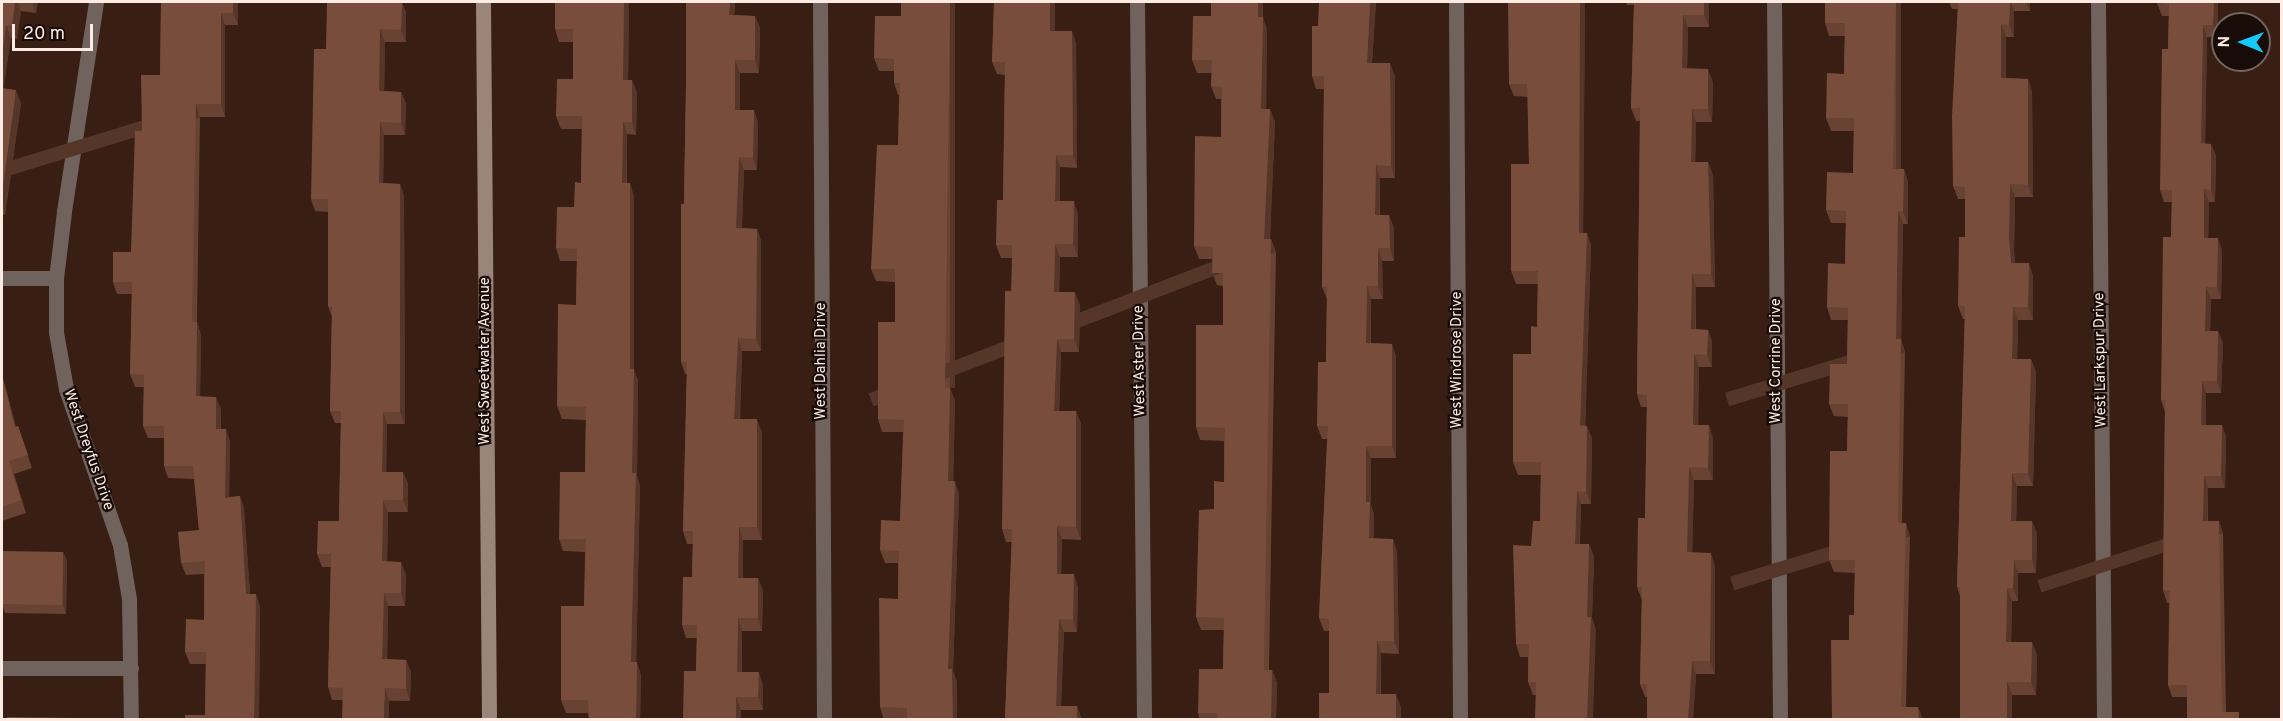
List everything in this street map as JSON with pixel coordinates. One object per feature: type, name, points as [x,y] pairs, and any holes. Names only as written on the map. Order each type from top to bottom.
[{"type":"street","name":"West Dreyfus Drive","points":[[96,2],[56,278],[56,332],[66,388],[120,545],[129,600],[131,720]]},
{"type":"street","name":"West Sweetwater Avenue","points":[[483,2],[489,720]]},
{"type":"street","name":"West Dahlia Drive","points":[[820,2],[824,720]]},
{"type":"street","name":"West Aster Drive","points":[[1137,2],[1144,720]]},
{"type":"street","name":"West Windrose Drive","points":[[1456,2],[1460,720]]},
{"type":"street","name":"West Corrine Drive","points":[[1774,2],[1780,720]]},
{"type":"street","name":"West Larkspur Drive","points":[[2098,2],[2104,720]]},
{"type":"street","points":[[2,278],[56,278]]},
{"type":"street","points":[[2,668],[131,668]]},
{"type":"building","points":[[2,2],[15,2],[12,26],[6,25],[2,57]]},
{"type":"building","points":[[161,2],[233,2],[233,13],[221,13],[221,104],[196,104],[192,322],[197,322],[196,396],[216,397],[216,429],[226,429],[225,498],[240,496],[246,594],[256,594],[254,720],[185,720],[185,715],[205,715],[206,652],[185,652],[186,619],[204,620],[205,561],[181,563],[178,532],[199,530],[193,466],[164,466],[164,426],[143,426],[144,375],[130,374],[132,282],[113,282],[113,252],[131,252],[135,131],[142,131],[141,75],[160,75]]},
{"type":"building","points":[[327,2],[402,2],[401,30],[380,29],[379,91],[401,92],[401,123],[380,122],[379,183],[400,184],[400,412],[383,412],[382,472],[403,472],[403,500],[383,500],[382,561],[401,562],[401,593],[384,593],[382,659],[406,660],[406,689],[385,688],[384,720],[342,720],[343,688],[328,687],[331,554],[317,554],[318,521],[339,521],[341,411],[330,411],[332,307],[328,306],[328,199],[311,199],[314,49],[326,49]]},
{"type":"building","points":[[555,2],[624,2],[623,80],[632,80],[632,122],[623,122],[622,183],[630,183],[630,369],[634,369],[632,473],[636,473],[631,662],[637,662],[636,720],[589,720],[588,700],[561,700],[561,606],[584,606],[586,539],[559,539],[560,472],[585,472],[586,407],[557,406],[558,304],[576,305],[577,249],[556,248],[557,207],[574,207],[575,182],[581,183],[582,116],[556,116],[557,79],[573,79],[573,29],[555,29]]},
{"type":"building","points":[[686,2],[730,2],[729,15],[755,16],[755,60],[735,60],[735,110],[754,110],[753,158],[739,157],[736,228],[757,229],[756,339],[738,338],[734,419],[757,419],[757,527],[739,527],[738,578],[758,578],[758,618],[738,618],[737,672],[759,672],[758,697],[736,697],[736,720],[683,720],[684,671],[696,671],[697,625],[682,625],[683,577],[692,577],[693,531],[683,531],[687,362],[681,362],[681,204],[684,204]]},
{"type":"building","points":[[901,2],[950,2],[945,388],[950,388],[948,481],[955,481],[948,669],[952,669],[953,720],[907,720],[907,708],[880,707],[879,598],[898,599],[899,551],[880,550],[881,520],[900,521],[904,420],[878,419],[878,322],[895,322],[895,269],[871,269],[877,145],[898,145],[900,83],[894,83],[894,59],[874,58],[875,16],[901,16]]},
{"type":"building","points":[[994,2],[1050,2],[1050,31],[1072,31],[1073,155],[1056,155],[1055,201],[1074,201],[1073,244],[1055,244],[1054,292],[1075,292],[1074,339],[1057,339],[1054,411],[1076,411],[1076,527],[1057,526],[1057,574],[1074,574],[1073,620],[1059,619],[1056,706],[1077,706],[1077,720],[1005,720],[1012,529],[1002,529],[1005,291],[1012,291],[1012,245],[996,245],[997,200],[1003,200],[1005,62],[992,62]]},
{"type":"building","points":[[1211,2],[1258,2],[1258,17],[1263,17],[1261,109],[1270,109],[1264,239],[1271,239],[1264,670],[1272,670],[1271,720],[1218,720],[1217,713],[1198,713],[1199,669],[1223,669],[1224,618],[1196,617],[1199,510],[1214,509],[1214,481],[1224,482],[1225,428],[1196,427],[1196,325],[1223,325],[1223,273],[1212,273],[1213,247],[1194,246],[1195,136],[1221,137],[1222,87],[1211,86],[1212,60],[1192,60],[1193,16],[1211,16]]},
{"type":"building","points":[[1319,2],[1370,2],[1367,63],[1390,63],[1391,166],[1376,165],[1375,215],[1389,215],[1390,248],[1378,248],[1378,286],[1367,286],[1366,343],[1392,344],[1392,446],[1366,446],[1366,502],[1370,502],[1369,538],[1393,539],[1394,641],[1377,641],[1376,694],[1396,694],[1396,720],[1319,720],[1319,693],[1329,693],[1329,619],[1319,618],[1328,426],[1317,426],[1318,362],[1326,362],[1327,286],[1322,287],[1324,76],[1312,76],[1312,26],[1318,26]]},
{"type":"building","points":[[1508,2],[1580,2],[1579,233],[1587,233],[1580,425],[1587,426],[1586,492],[1577,491],[1575,544],[1589,544],[1587,617],[1591,617],[1587,720],[1535,720],[1536,682],[1528,682],[1529,644],[1516,644],[1513,545],[1531,546],[1533,521],[1540,521],[1541,462],[1513,462],[1513,354],[1531,354],[1531,326],[1537,327],[1538,271],[1511,271],[1511,164],[1529,164],[1527,84],[1509,84]]},
{"type":"building","points":[[1634,2],[1704,2],[1704,15],[1683,15],[1682,68],[1708,69],[1708,109],[1692,109],[1691,162],[1708,162],[1711,274],[1692,274],[1691,329],[1708,330],[1707,355],[1694,354],[1693,425],[1709,425],[1708,468],[1689,467],[1687,552],[1711,553],[1710,661],[1692,661],[1688,720],[1647,720],[1647,684],[1640,684],[1642,587],[1637,587],[1638,518],[1645,518],[1647,395],[1637,394],[1640,108],[1631,108]]},
{"type":"building","points":[[1825,2],[1896,2],[1893,169],[1904,169],[1903,212],[1898,211],[1896,339],[1901,339],[1898,523],[1906,523],[1901,707],[1918,707],[1919,720],[1832,720],[1831,640],[1849,640],[1849,615],[1854,615],[1855,560],[1829,560],[1830,451],[1847,451],[1848,404],[1829,404],[1830,364],[1847,364],[1848,308],[1827,307],[1828,263],[1845,264],[1846,211],[1826,210],[1827,172],[1853,173],[1854,118],[1826,118],[1827,73],[1844,74],[1845,23],[1825,23]]},
{"type":"building","points":[[1958,2],[2010,2],[2009,25],[2001,24],[2001,78],[2028,79],[2028,185],[2010,184],[2009,238],[2011,263],[2029,263],[2028,307],[2013,307],[2012,359],[2031,359],[2028,473],[2012,473],[2011,521],[2032,521],[2032,560],[2014,560],[2013,588],[2007,588],[2006,642],[2032,642],[2031,682],[2007,682],[2007,720],[1960,720],[1960,587],[1957,587],[1965,306],[1958,306],[1959,237],[1965,237],[1965,187],[1953,186],[1952,116]]},
{"type":"building","points":[[2214,2],[2211,25],[2203,25],[2201,143],[2211,144],[2211,190],[2204,189],[2204,238],[2218,238],[2217,287],[2206,287],[2205,331],[2218,331],[2217,381],[2202,381],[2201,425],[2222,425],[2221,476],[2204,476],[2203,521],[2219,521],[2222,712],[2239,712],[2239,720],[2187,720],[2187,685],[2168,685],[2170,591],[2163,590],[2165,400],[2161,400],[2163,237],[2171,237],[2172,190],[2160,190],[2162,49],[2168,49],[2169,4],[2157,3]]},
{"type":"building","points":[[2,88],[16,90],[2,193]]},
{"type":"building","points":[[2,376],[15,427],[18,426],[28,455],[9,461],[21,500],[2,507]]},
{"type":"building","points":[[3,551],[63,552],[62,605],[2,604]]},
{"type":"building","points":[[7,717],[79,718],[79,720],[7,720]]}]
